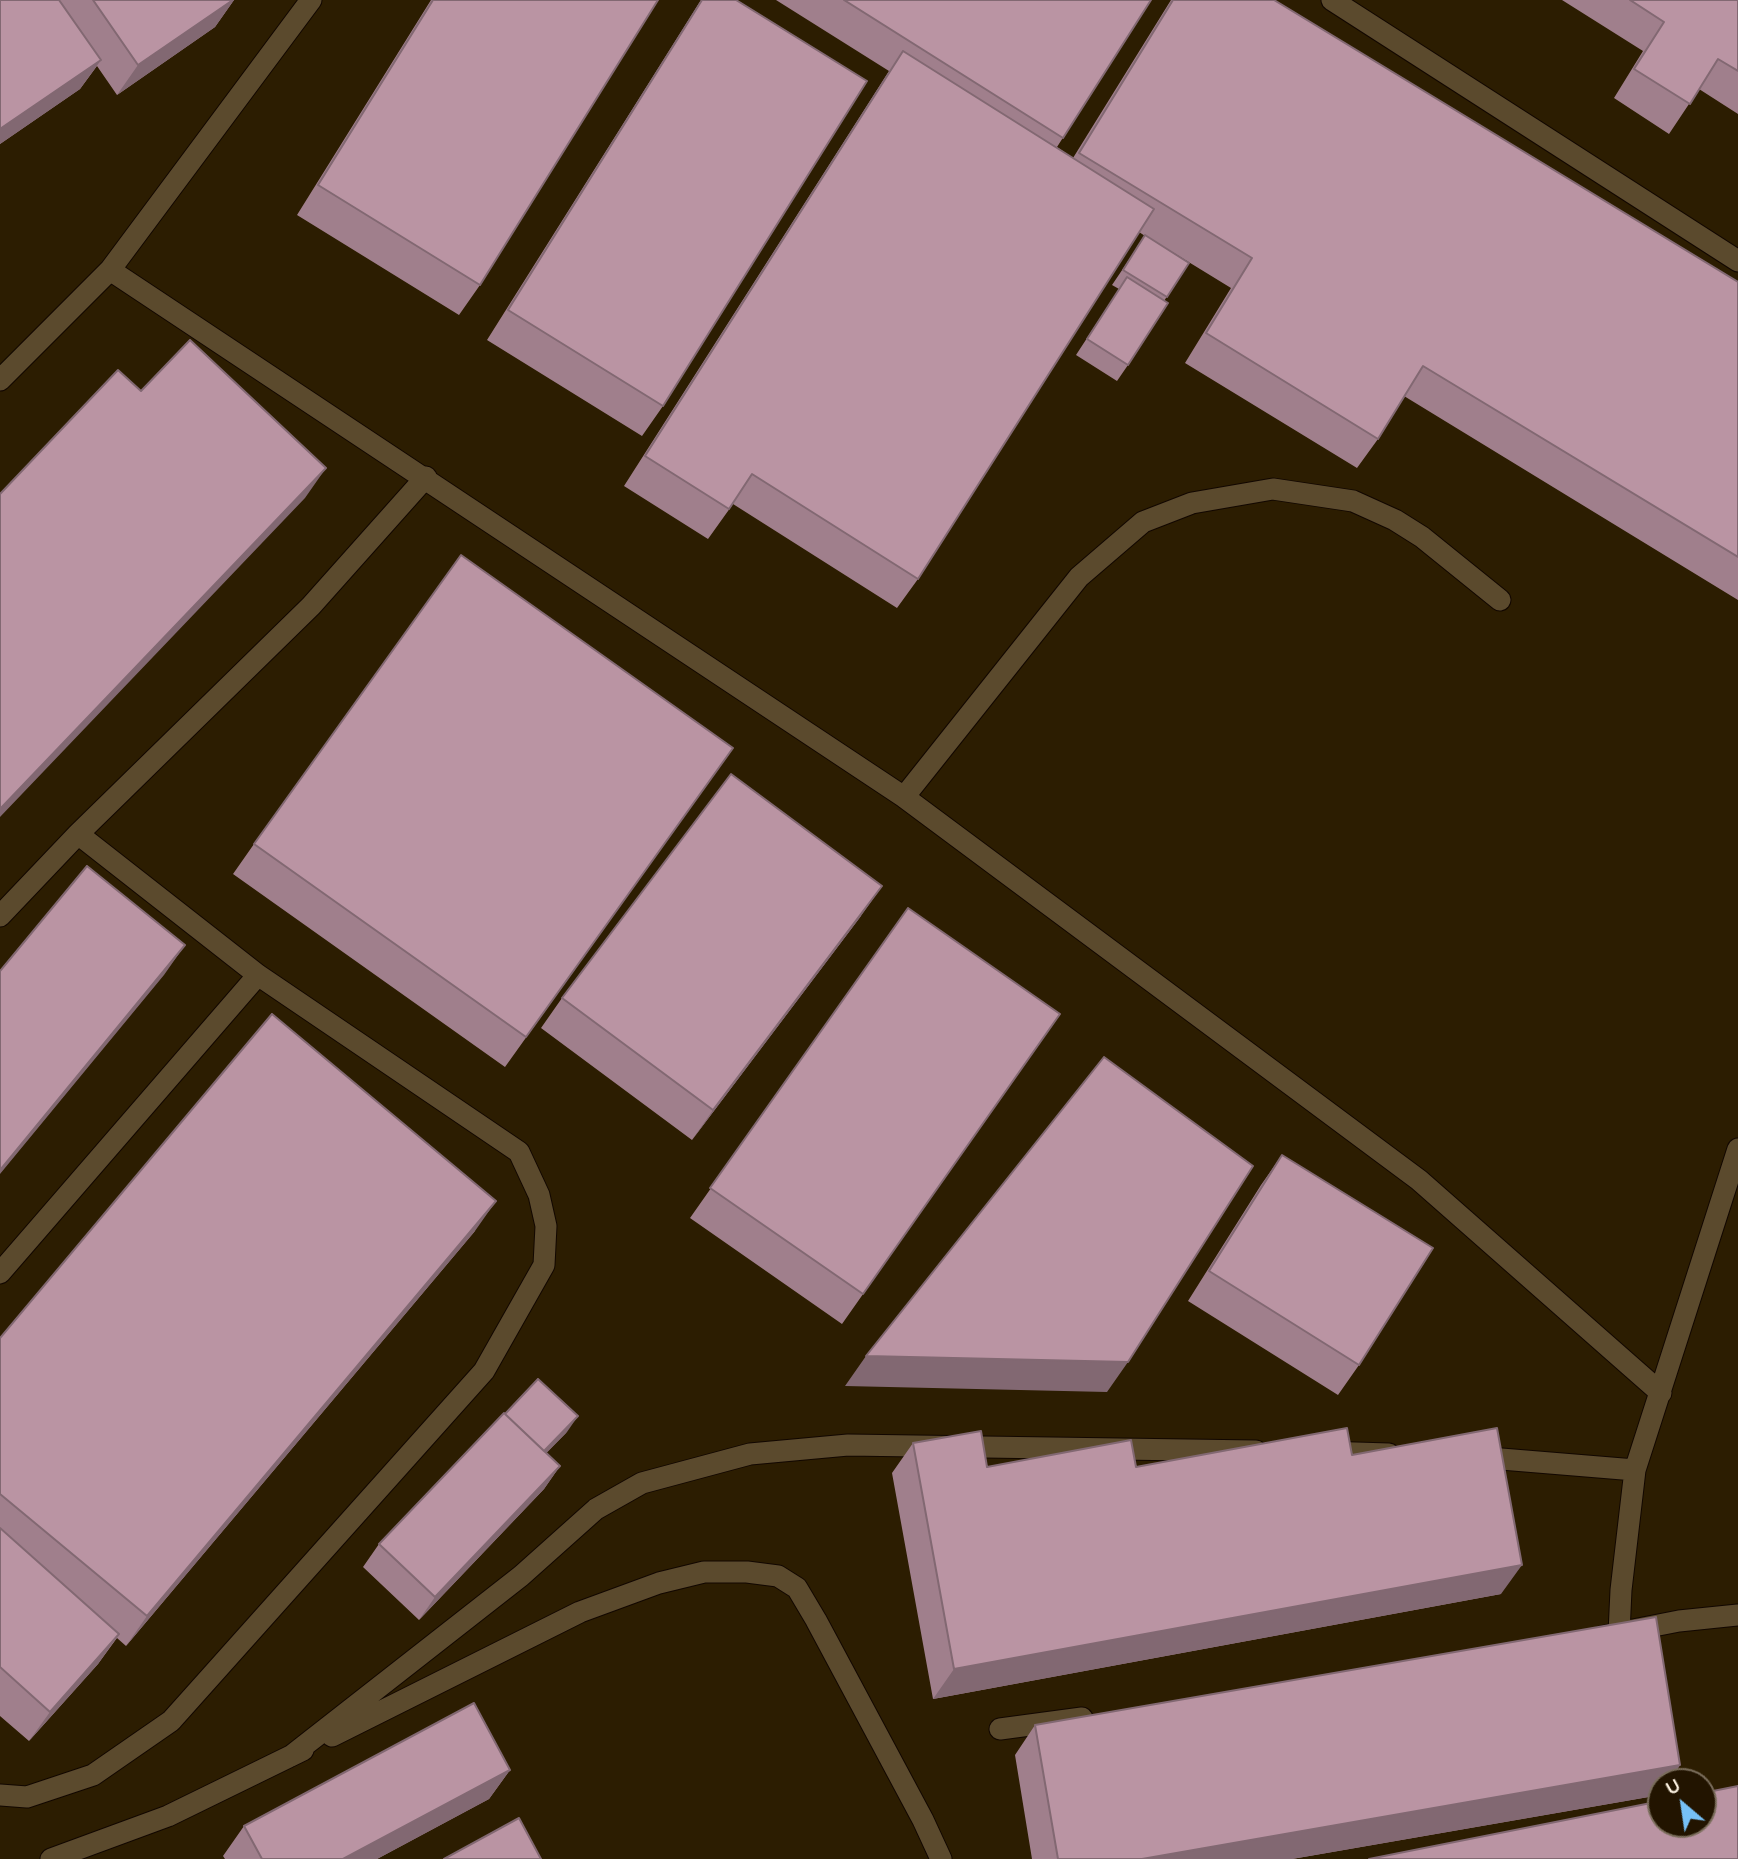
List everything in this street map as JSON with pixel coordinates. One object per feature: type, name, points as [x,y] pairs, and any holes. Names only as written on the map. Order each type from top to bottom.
[{"type":"street","points":[[0,380],[110,270],[312,0]]},
{"type":"street","points":[[1332,0],[1738,261]]},
{"type":"street","points":[[110,270],[426,477],[904,797],[1419,1180],[1661,1393]]},
{"type":"street","points":[[0,916],[78,834],[311,606],[426,477]]},
{"type":"street","points":[[904,797],[1079,577],[1143,522],[1192,503],[1273,489],[1353,501],[1395,520],[1422,537],[1500,600]]},
{"type":"street","points":[[0,1796],[27,1797],[93,1775],[171,1721],[484,1371],[544,1265],[546,1226],[539,1195],[519,1152],[258,975],[78,834]]},
{"type":"street","points":[[0,1273],[258,975]]},
{"type":"street","points":[[1619,1633],[1621,1590],[1635,1470],[1738,1149]]},
{"type":"street","points":[[291,1756],[521,1576],[596,1508],[642,1483],[750,1454],[848,1445],[1275,1451]]},
{"type":"street","points":[[1302,1452],[1407,1454]]},
{"type":"street","points":[[1460,1455],[1635,1470]]},
{"type":"street","points":[[51,1859],[168,1816],[580,1612],[659,1583],[704,1572],[747,1572],[778,1576],[797,1588],[923,1820],[941,1859]]},
{"type":"street","points":[[1579,1642],[1679,1621],[1738,1615]]},
{"type":"street","points":[[1000,1729],[1108,1715]]},
{"type":"building","points":[[0,0],[59,0],[101,60],[0,129]]},
{"type":"building","points":[[93,0],[233,0],[138,65]]},
{"type":"building","points":[[433,0],[658,0],[480,285],[318,185]]},
{"type":"building","points":[[702,0],[736,0],[867,81],[663,406],[508,310]]},
{"type":"building","points":[[844,0],[1151,0],[1063,138]]},
{"type":"building","points":[[1173,0],[1274,0],[1738,282],[1738,557],[1423,366],[1378,439],[1206,333],[1252,258],[1079,153]]},
{"type":"building","points":[[1630,0],[1738,0],[1738,71],[1718,59],[1690,104],[1634,69],[1664,22]]},
{"type":"building","points":[[903,51],[1154,209],[918,579],[752,474],[729,509],[645,456]]},
{"type":"building","points":[[1145,235],[1189,263],[1167,297],[1123,270]]},
{"type":"building","points":[[1127,277],[1168,303],[1128,365],[1087,339]]},
{"type":"building","points":[[190,340],[326,468],[0,809],[0,494],[118,370],[141,391]]},
{"type":"building","points":[[461,555],[733,748],[526,1037],[254,844]]},
{"type":"building","points":[[731,774],[882,886],[713,1110],[562,998]]},
{"type":"building","points":[[87,866],[185,945],[0,1170],[0,971]]},
{"type":"building","points":[[908,908],[1060,1014],[863,1294],[710,1188]]},
{"type":"building","points":[[272,1014],[496,1201],[147,1616],[0,1494],[0,1338]]},
{"type":"building","points":[[1104,1057],[1253,1166],[1128,1362],[866,1356]]},
{"type":"building","points":[[1282,1155],[1433,1248],[1359,1365],[1209,1271]]},
{"type":"building","points":[[538,1379],[578,1416],[544,1451],[505,1414]]},
{"type":"building","points":[[504,1413],[560,1466],[435,1597],[379,1544]]},
{"type":"building","points":[[1347,1428],[1352,1455],[1497,1428],[1522,1565],[954,1669],[913,1443],[981,1431],[987,1467],[1131,1440],[1136,1467]]},
{"type":"building","points":[[0,1528],[119,1634],[50,1712],[0,1667]]},
{"type":"building","points":[[1656,1617],[1680,1765],[1647,1768],[1647,1771],[1142,1859],[1058,1859],[1035,1725]]},
{"type":"building","points":[[474,1703],[510,1770],[343,1859],[262,1859],[244,1826]]},
{"type":"building","points":[[1738,1786],[1738,1859],[1369,1859],[1647,1804],[1647,1838],[1717,1838],[1717,1790]]},
{"type":"building","points":[[519,1818],[541,1859],[444,1859]]}]
